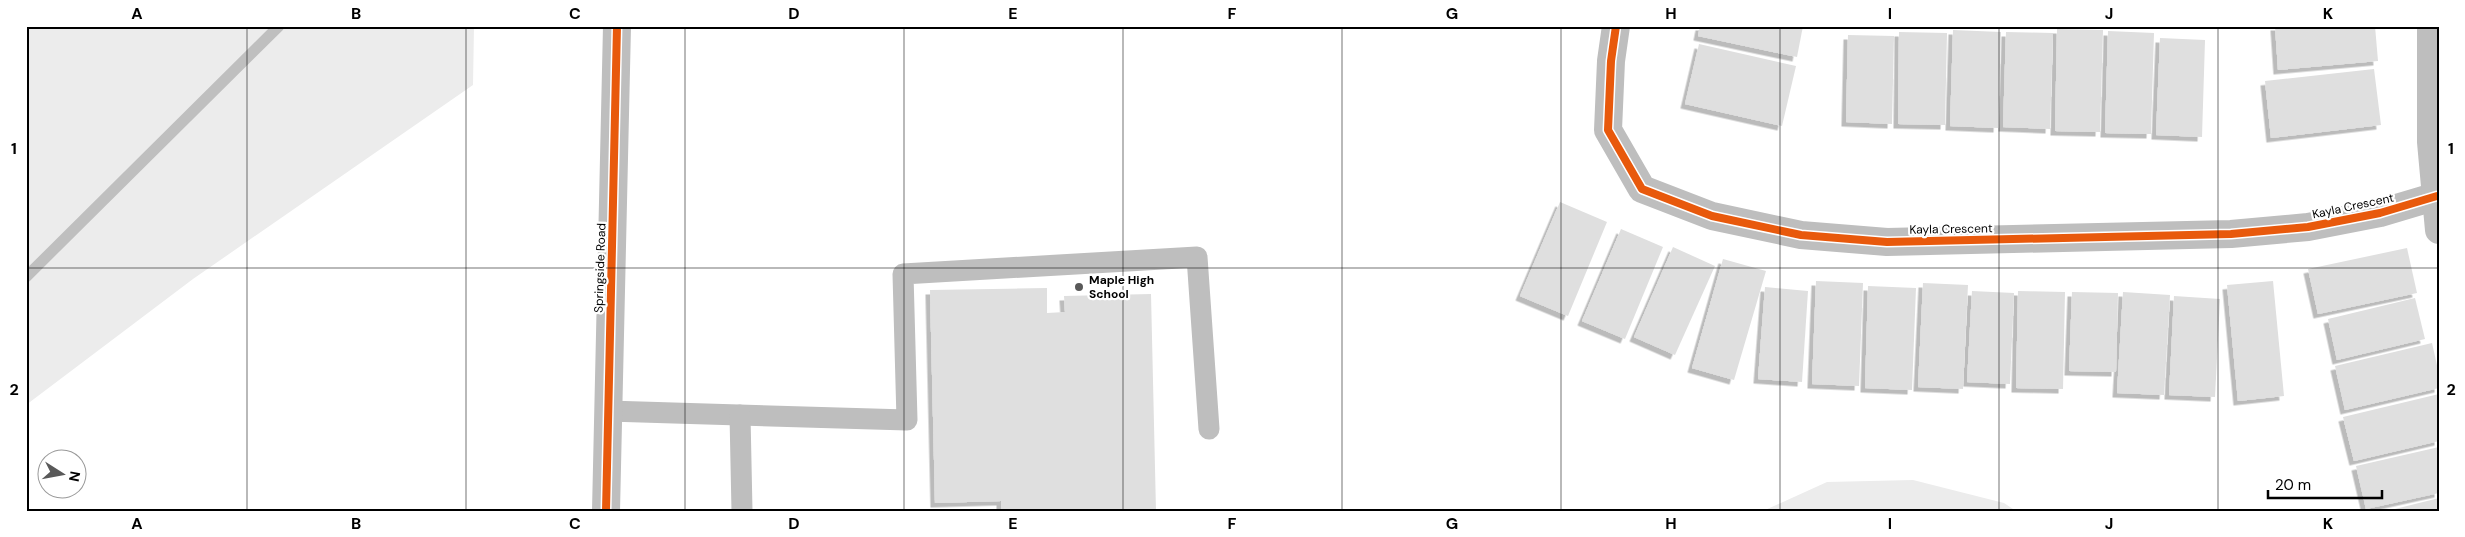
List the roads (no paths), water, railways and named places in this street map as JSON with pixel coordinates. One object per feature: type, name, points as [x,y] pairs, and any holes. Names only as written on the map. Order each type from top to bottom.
[{"type":"street","name":"Springside Road","points":[[606,511],[617,26]]},
{"type":"street","name":"Kayla Crescent","points":[[1616,26],[1611,61],[1608,130],[1642,190],[1712,216],[1800,235],[1887,242],[2231,234],[2308,227],[2380,213],[2436,196]]},
{"type":"street","points":[[2431,26],[2431,142],[2439,230]]},
{"type":"lane","points":[[608,411],[907,420],[903,274],[1197,257],[1209,429]]},
{"type":"lane","points":[[740,415],[742,511]]},
{"type":"waterway","points":[[26,277],[279,26]]},
{"type":"place","name":"Maple High School","points":[[1079,287]]}]
